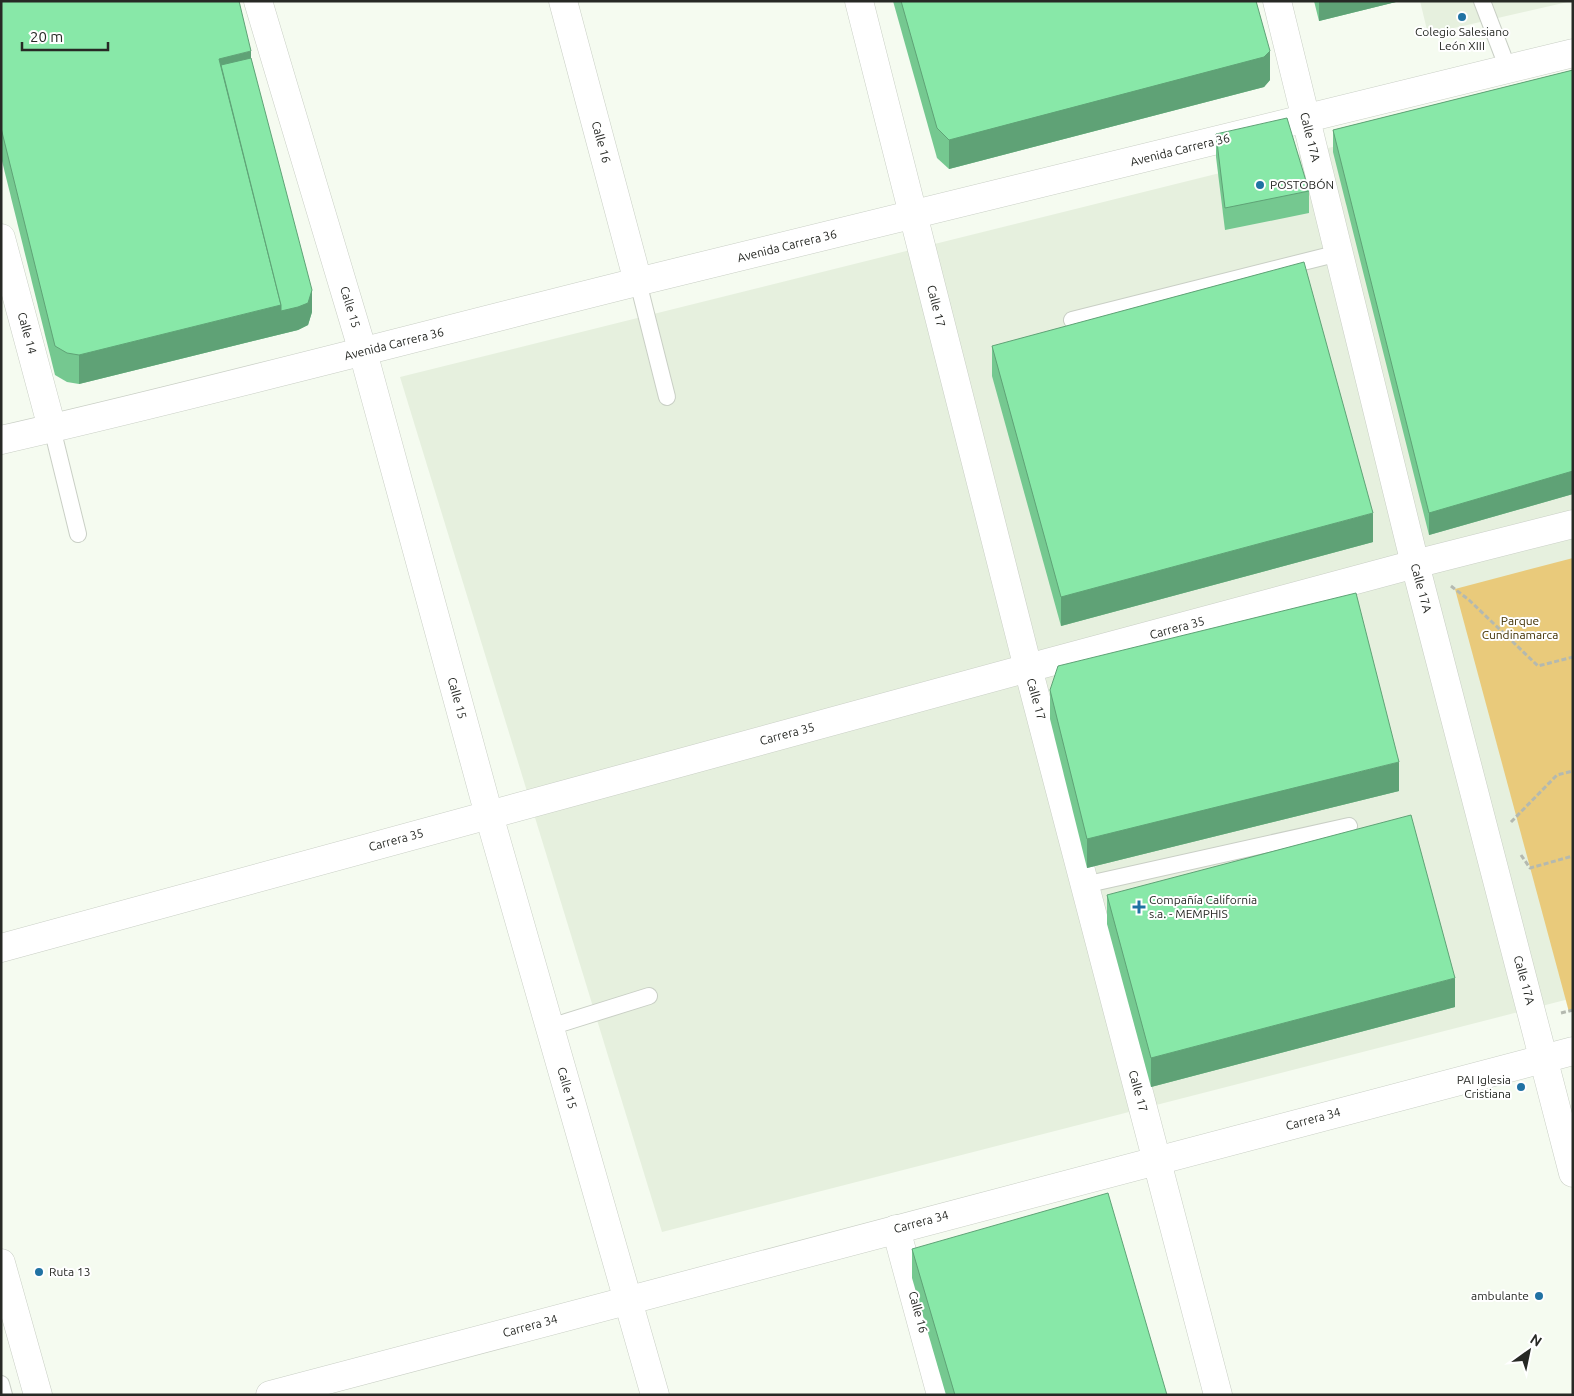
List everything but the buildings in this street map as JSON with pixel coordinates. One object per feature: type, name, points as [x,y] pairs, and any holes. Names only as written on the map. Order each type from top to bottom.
[{"type":"street","name":"Calle 15","points":[[258,1],[363,352],[489,815],[655,1395]]},
{"type":"street","name":"Calle 16","points":[[563,1],[638,282]]},
{"type":"street","name":"Calle 17","points":[[859,1],[1028,668],[1218,1395]]},
{"type":"street","name":"Calle 17A","points":[[1277,1],[1415,564],[1573,1173]]},
{"type":"street","name":"Avenida Carrera 36","points":[[1,440],[1573,53]]},
{"type":"street","name":"Calle 14","points":[[1,238],[52,428]]},
{"type":"street","name":"Carrera 35","points":[[1,948],[1028,668],[1415,564],[1573,524]]},
{"type":"street","name":"Carrera 34","points":[[270,1395],[1573,1051]]},
{"type":"street","name":"Calle 16","points":[[896,1229],[941,1395]]},
{"type":"street","points":[[1,1263],[38,1395]]},
{"type":"lane","points":[[1482,1],[1508,69]]},
{"type":"lane","points":[[1072,320],[1339,253]]},
{"type":"lane","points":[[638,282],[667,397]]},
{"type":"lane","points":[[52,428],[78,534]]},
{"type":"lane","points":[[1084,885],[1349,826]]},
{"type":"lane","points":[[550,1027],[649,996]]},
{"type":"lane","points":[[1,1384],[4,1395]]},
{"type":"path","points":[[1446,582],[1470,600],[1538,666],[1573,657]]},
{"type":"path","points":[[1511,823],[1557,775],[1573,771]]},
{"type":"path","points":[[1520,853],[1530,868],[1573,856]]},
{"type":"shaded area","name":"Colegio Salesiano León XIII","points":[[1420,1],[1572,1],[1428,34]]},
{"type":"shaded area","points":[[1573,92],[1573,998],[662,1232],[400,377],[1240,168]]},
{"type":"green space","name":"Parque Cundinamarca","points":[[1573,558],[1573,1011],[1569,1012],[1455,589]]},
{"type":"place","name":"Colegio Salesiano León XIII","points":[[1462,17]]},
{"type":"place","name":"POSTOBÓN","points":[[1260,185]]},
{"type":"place","name":"Compañía California s.a. - MEMPHIS","points":[[1139,907]]},
{"type":"place","name":"PAI Iglesia Cristiana","points":[[1521,1087]]},
{"type":"place","name":"Ruta 13","points":[[39,1272]]},
{"type":"place","name":"ambulante","points":[[1539,1296]]}]
